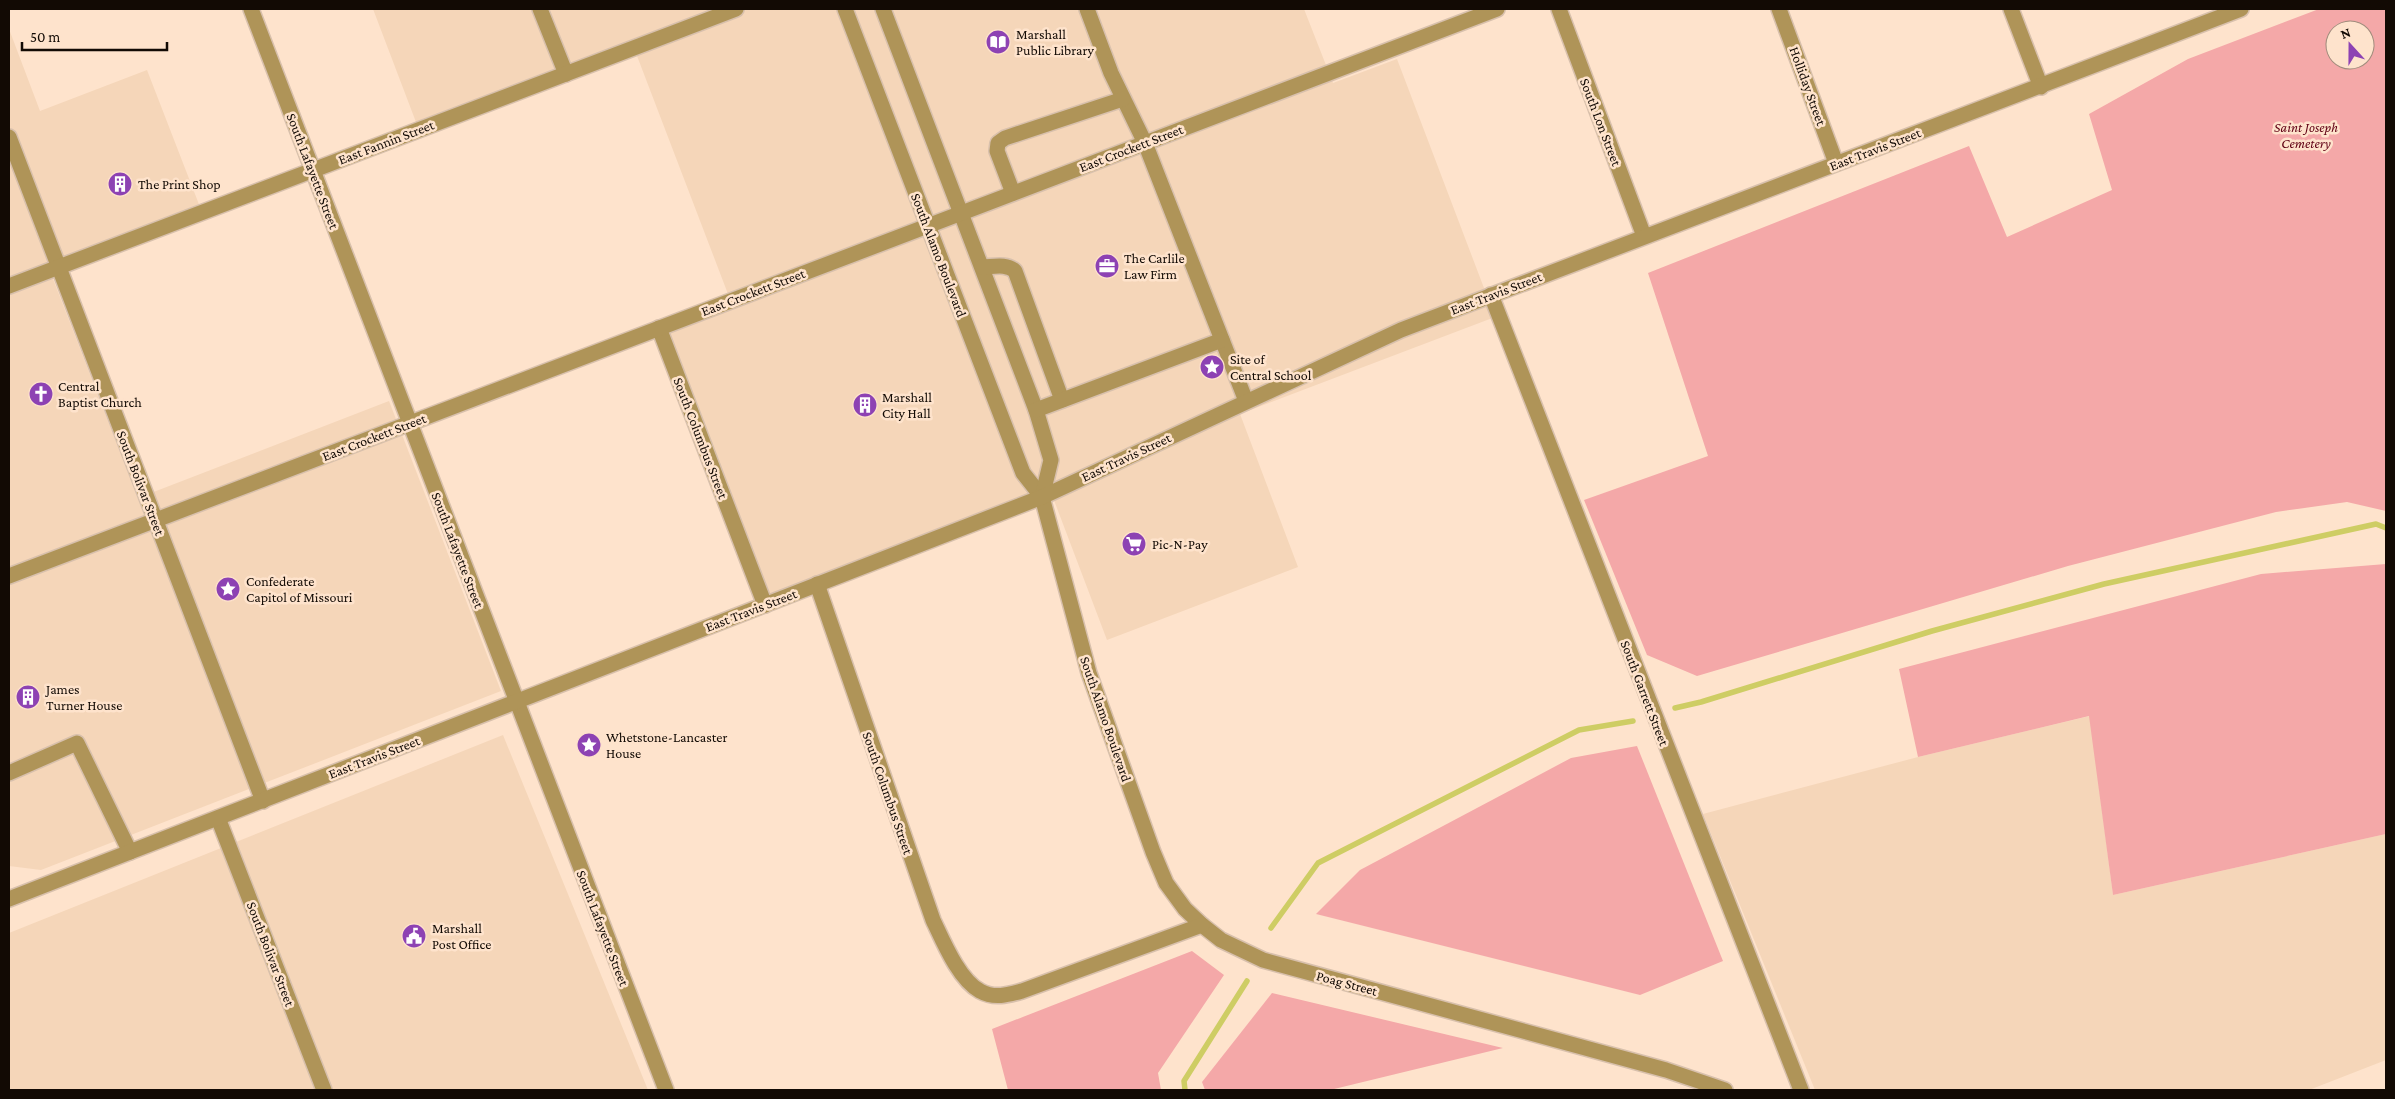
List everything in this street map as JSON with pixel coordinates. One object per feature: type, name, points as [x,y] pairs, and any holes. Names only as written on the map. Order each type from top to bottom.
[{"type":"street","name":"South Lafayette Street","points":[[251,9],[666,1090]]},
{"type":"street","points":[[540,9],[566,74]]},
{"type":"street","name":"East Fannin Street","points":[[9,286],[736,9]]},
{"type":"street","name":"South Alamo Boulevard","points":[[845,9],[1023,473],[1042,497],[1087,666],[1153,852],[1166,883],[1185,908],[1202,925]]},
{"type":"street","name":"South Alamo Boulevard","points":[[883,9],[1036,410],[1051,460],[1042,497]]},
{"type":"street","points":[[1087,9],[1111,73],[1145,143],[1246,401]]},
{"type":"street","name":"East Crockett Street","points":[[9,576],[1497,9]]},
{"type":"street","name":"South Lon Street","points":[[1559,9],[1644,236]]},
{"type":"street","name":"Holliday Street","points":[[1779,9],[1836,163]]},
{"type":"street","points":[[2010,9],[2041,86]]},
{"type":"street","name":"East Travis Street","points":[[9,899],[1042,497],[1401,330],[2241,9]]},
{"type":"street","points":[[1013,193],[997,151],[998,143],[1005,138],[1123,99]]},
{"type":"street","name":"South Bolivar Street","points":[[9,137],[262,800]]},
{"type":"street","points":[[982,267],[1004,266],[1010,267],[1014,271],[1062,400]]},
{"type":"street","name":"South Garrett Street","points":[[1491,295],[1801,1090]]},
{"type":"street","name":"South Columbus Street","points":[[659,328],[765,605]]},
{"type":"street","points":[[1036,410],[1222,340]]},
{"type":"street","name":"South Columbus Street","points":[[817,584],[933,920],[952,958],[969,981],[980,991],[994,996],[1006,996],[1022,992],[1202,925]]},
{"type":"street","points":[[9,773],[77,743],[130,852]]},
{"type":"street","name":"South Bolivar Street","points":[[218,818],[324,1090]]},
{"type":"street","name":"Poag Street","points":[[1202,925],[1221,940],[1263,960],[1666,1070],[1724,1090]]},
{"type":"shaded area","points":[[373,9],[1304,9],[1333,83],[1397,59],[1495,317],[1240,414],[1298,567],[1107,640],[1052,495],[761,606],[653,322],[728,294],[634,48],[419,130]]},
{"type":"shaded area","points":[[9,29],[40,111],[147,70],[200,207],[48,266],[138,498],[389,401],[501,691],[41,870],[9,866]]},
{"type":"shaded area","points":[[2090,716],[2113,895],[2386,834],[2386,1060],[2309,1090],[1815,1090],[1703,814],[1918,757]]},
{"type":"shaded area","points":[[503,735],[648,1090],[9,1090],[9,933]]},
{"type":"green space","name":"Saint Joseph Cemetery","points":[[2319,9],[2386,9],[2386,511],[2347,502],[2276,512],[2068,566],[1697,676],[1647,655],[1584,500],[1708,456],[1648,273],[1969,146],[2007,237],[2112,190],[2089,114],[2188,59]]},
{"type":"green space","points":[[2386,564],[2386,834],[2113,895],[2089,716],[1918,757],[1899,669],[2261,574]]},
{"type":"green space","points":[[1637,746],[1723,961],[1640,995],[1316,914],[1360,870],[1571,758]]},
{"type":"green space","points":[[1192,951],[1224,975],[1158,1073],[1161,1090],[1008,1090],[992,1029]]},
{"type":"green space","points":[[1272,993],[1503,1048],[1330,1090],[1205,1090],[1202,1082]]},
{"type":"waterway","points":[[1675,708],[1701,702],[1932,631],[2104,584],[2376,524],[2386,528]]},
{"type":"waterway","points":[[1271,928],[1318,863],[1579,730],[1633,721]]},
{"type":"waterway","points":[[1185,1090],[1184,1081],[1247,981]]},
{"type":"place","name":"Marshall Public Library","points":[[998,42]]},
{"type":"place","name":"The Print Shop","points":[[120,184]]},
{"type":"place","name":"The Carlile Law Firm","points":[[1107,266]]},
{"type":"place","name":"Site of Central School","points":[[1212,367]]},
{"type":"place","name":"Central Baptist Church","points":[[41,394]]},
{"type":"place","name":"Marshall City Hall","points":[[865,405]]},
{"type":"place","name":"Pic-N-Pay","points":[[1134,544]]},
{"type":"place","name":"Confederate Capitol of Missouri","points":[[228,589]]},
{"type":"place","name":"James Turner House","points":[[28,697]]},
{"type":"place","name":"Whetstone-Lancaster House","points":[[589,745]]},
{"type":"place","name":"Marshall Post Office","points":[[414,936]]}]
